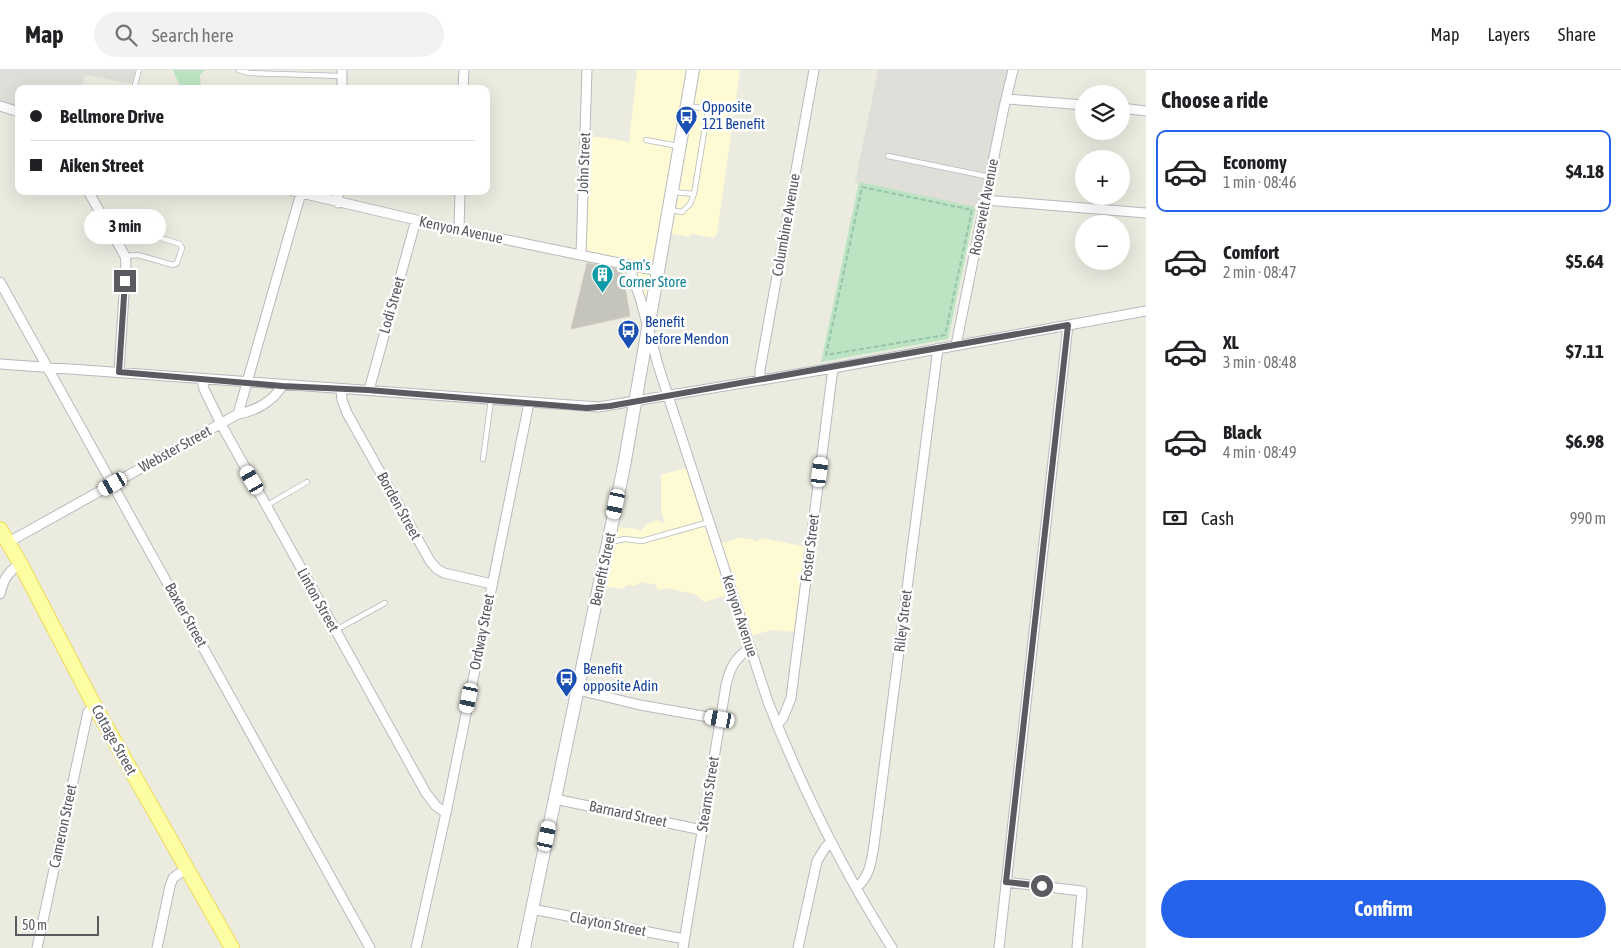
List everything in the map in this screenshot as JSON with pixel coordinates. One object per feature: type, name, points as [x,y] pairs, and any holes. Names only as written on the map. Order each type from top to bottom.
[{"type":"main road","name":"Cottage Street","points":[[0,529],[20,563],[94,705],[232,948]]},
{"type":"street","points":[[463,85],[464,70]]},
{"type":"street","name":"John Street","points":[[581,255],[588,70]]},
{"type":"street","name":"Benefit Street","points":[[524,948],[636,401],[693,70]]},
{"type":"street","name":"Columbine Avenue","points":[[760,380],[814,70]]},
{"type":"street","name":"Roosevelt Avenue","points":[[956,345],[985,200],[1014,70]]},
{"type":"street","points":[[1007,99],[1075,104]]},
{"type":"street","points":[[0,106],[15,111]]},
{"type":"street","points":[[1130,109],[1146,110]]},
{"type":"street","points":[[90,195],[126,263],[119,372]]},
{"type":"street","points":[[238,414],[296,195]]},
{"type":"street","name":"Kenyon Avenue","points":[[308,195],[459,230],[658,271]]},
{"type":"street","points":[[338,195],[338,203]]},
{"type":"street","points":[[459,230],[460,195]]},
{"type":"street","points":[[985,200],[1146,213]]},
{"type":"street","name":"Lodi Street","points":[[368,390],[416,220]]},
{"type":"street","name":"Kenyon Avenue","points":[[629,266],[668,395],[750,648],[788,754],[831,842],[892,948]]},
{"type":"street","name":"Baxter Street","points":[[0,282],[370,948]]},
{"type":"street","points":[[0,364],[282,386],[368,390],[599,407],[832,368],[1146,311]]},
{"type":"street","points":[[999,948],[1068,325]]},
{"type":"street","name":"Riley Street","points":[[856,888],[868,873],[874,845],[938,348]]},
{"type":"street","name":"Foster Street","points":[[777,725],[783,718],[791,698],[832,368]]},
{"type":"street","name":"Linton Street","points":[[202,379],[204,389],[221,424],[426,793],[436,806],[446,812]]},
{"type":"street","name":"Webster Street","points":[[8,543],[238,414],[248,413],[262,405],[277,395],[282,386]]},
{"type":"street","name":"Borden Street","points":[[341,389],[342,400],[347,413],[430,561],[444,574],[492,584]]},
{"type":"street","name":"Ordway Street","points":[[416,948],[446,812],[529,403]]},
{"type":"street","points":[[0,594],[3,582],[8,574],[20,563]]},
{"type":"street","name":"Stearns Street","points":[[684,944],[726,685],[736,659],[750,648]]},
{"type":"street","points":[[578,690],[640,705],[720,719]]},
{"type":"street","name":"Cameron Street","points":[[37,948],[88,712],[94,705]]},
{"type":"street","name":"Barnard Street","points":[[555,799],[702,830]]},
{"type":"street","points":[[798,948],[817,861],[831,842]]},
{"type":"street","points":[[157,948],[173,878],[187,868]]},
{"type":"street","points":[[1006,882],[1082,891],[1077,948]]},
{"type":"street","name":"Clayton Street","points":[[532,909],[684,944]]},
{"type":"lane","points":[[135,85],[139,70]]},
{"type":"lane","points":[[239,70],[249,73],[342,73]]},
{"type":"lane","points":[[669,209],[682,212],[690,204],[694,194],[708,109],[686,106]]},
{"type":"lane","points":[[646,140],[680,147]]},
{"type":"lane","points":[[888,156],[990,177]]},
{"type":"lane","points":[[672,192],[694,194]]},
{"type":"lane","points":[[107,225],[119,225],[180,244],[182,248],[178,263],[173,265],[138,255],[124,256]]},
{"type":"lane","points":[[483,459],[491,400]]},
{"type":"lane","points":[[266,506],[307,482]]},
{"type":"lane","points":[[608,542],[625,539],[642,541],[710,522]]},
{"type":"lane","points":[[335,630],[385,603]]},
{"type":"path","points":[[862,187],[972,210],[945,335],[826,355],[862,187]]},
{"type":"shaded area","points":[[0,70],[136,70],[132,82],[129,83],[85,75],[82,85],[15,85],[15,110],[0,106]]},
{"type":"shaded area","points":[[637,70],[740,70],[717,234],[714,238],[693,234],[688,237],[663,232],[645,323],[642,321],[630,283],[620,267],[576,253],[581,138],[600,137],[629,142]]},
{"type":"shaded area","points":[[878,70],[1011,70],[982,209],[855,183]]},
{"type":"shaded area","points":[[686,468],[689,469],[715,545],[738,538],[752,539],[756,542],[763,538],[806,547],[796,632],[772,630],[742,638],[728,595],[704,602],[697,595],[667,588],[658,591],[656,585],[641,582],[634,586],[628,585],[622,589],[598,585],[608,526],[637,529],[640,531],[647,524],[657,520],[665,524],[661,511],[661,475]]},
{"type":"green space","points":[[173,70],[205,70],[200,75],[201,85],[179,85]]},
{"type":"green space","points":[[859,182],[976,207],[948,339],[821,362]]},
{"type":"building","name":"Sam's Corner Store","points":[[587,263],[622,270],[630,316],[571,329]]},
{"type":"place","name":"Opposite 121 Benefit","points":[[686,135]]},
{"type":"place","name":"Sam's Corner Store","points":[[603,293]]},
{"type":"place","name":"Benefit before Mendon","points":[[629,350]]},
{"type":"place","name":"Benefit opposite Adin","points":[[567,697]]},
{"type":"route","points":[[125,281],[119,372],[587,408],[610,406],[832,368],[1068,325],[1006,882],[1042,886]]}]
